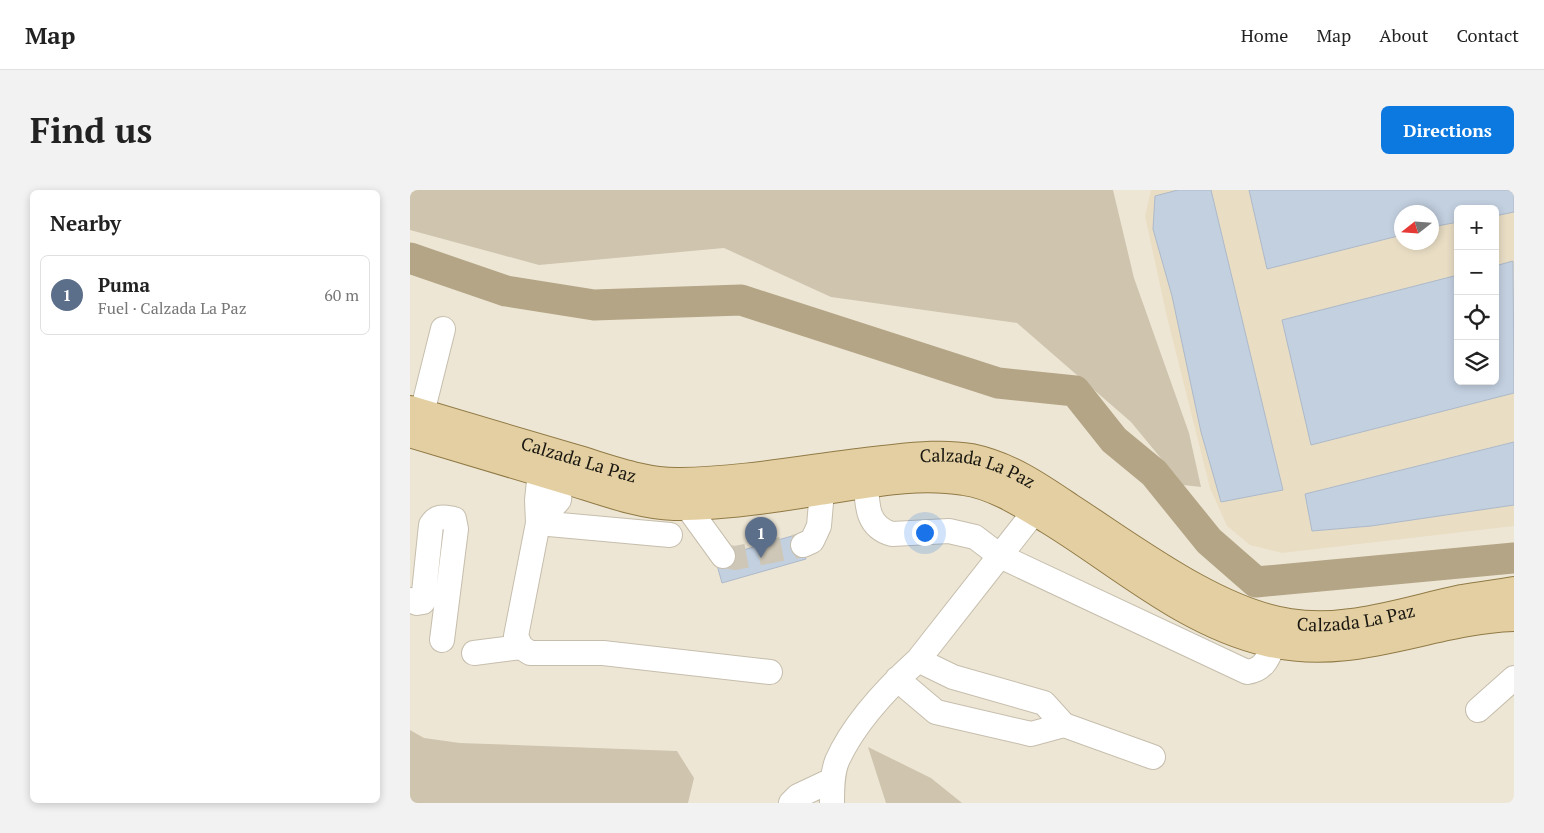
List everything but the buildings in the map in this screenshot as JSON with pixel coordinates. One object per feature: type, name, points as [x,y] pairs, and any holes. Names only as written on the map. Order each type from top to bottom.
[{"type":"main road","name":"Calzada La Paz","points":[[414,419],[551,475],[656,504],[686,506],[766,499],[866,483],[929,478],[968,481],[984,486],[1035,511],[1192,612],[1244,635],[1274,644],[1319,649],[1353,646],[1409,636],[1469,621],[1514,617]]},
{"type":"main road","name":"Calzada La Paz","points":[[414,419],[620,472],[669,482],[710,481],[926,456],[967,458],[988,462],[1007,468],[1033,483],[1151,560],[1205,592],[1241,610],[1290,623],[1346,625],[1382,619],[1463,599],[1514,591]]},
{"type":"street","points":[[414,419],[443,329]]},
{"type":"street","points":[[551,475],[537,500],[538,523],[516,636],[521,647],[530,653],[604,653],[770,672]]},
{"type":"street","points":[[866,483],[867,506],[872,522],[884,532],[892,534],[950,531],[975,537],[1000,556],[1247,672],[1255,671],[1262,666],[1267,660],[1274,644]]},
{"type":"street","points":[[803,545],[812,541],[819,526],[822,491]]},
{"type":"street","points":[[686,506],[723,556]]},
{"type":"street","points":[[791,803],[798,796],[832,792],[837,762],[857,727],[897,679],[918,660],[1035,511]]},
{"type":"street","points":[[410,600],[417,603],[423,602],[431,525],[435,518],[440,516],[454,519],[456,529],[442,640]]},
{"type":"street","points":[[538,523],[670,535]]},
{"type":"street","points":[[474,653],[521,647]]},
{"type":"street","points":[[918,660],[953,677],[1044,702],[1064,725],[1153,757]]},
{"type":"street","points":[[1478,710],[1514,678]]},
{"type":"street","points":[[897,679],[936,712],[1031,734],[1064,725]]},
{"type":"shaded area","points":[[410,190],[1113,190],[1134,278],[1189,433],[1201,487],[1183,485],[1131,422],[1017,323],[831,297],[724,248],[539,265],[410,230]]},
{"type":"shaded area","points":[[1151,190],[1514,190],[1514,526],[1282,553],[1250,545],[1227,526],[1210,488],[1167,317],[1145,216]]},
{"type":"shaded area","points":[[410,730],[424,738],[460,743],[677,751],[694,778],[688,803],[410,803]]},
{"type":"shaded area","points":[[868,747],[931,778],[962,803],[886,803]]},
{"type":"waterway","points":[[410,258],[506,291],[594,305],[741,300],[998,383],[1075,391],[1114,440],[1154,473],[1209,541],[1256,582],[1514,558]]},
{"type":"tunnel","points":[[723,556],[735,558],[803,545]]},
{"type":"place","name":"Puma","points":[[761,558]]}]
